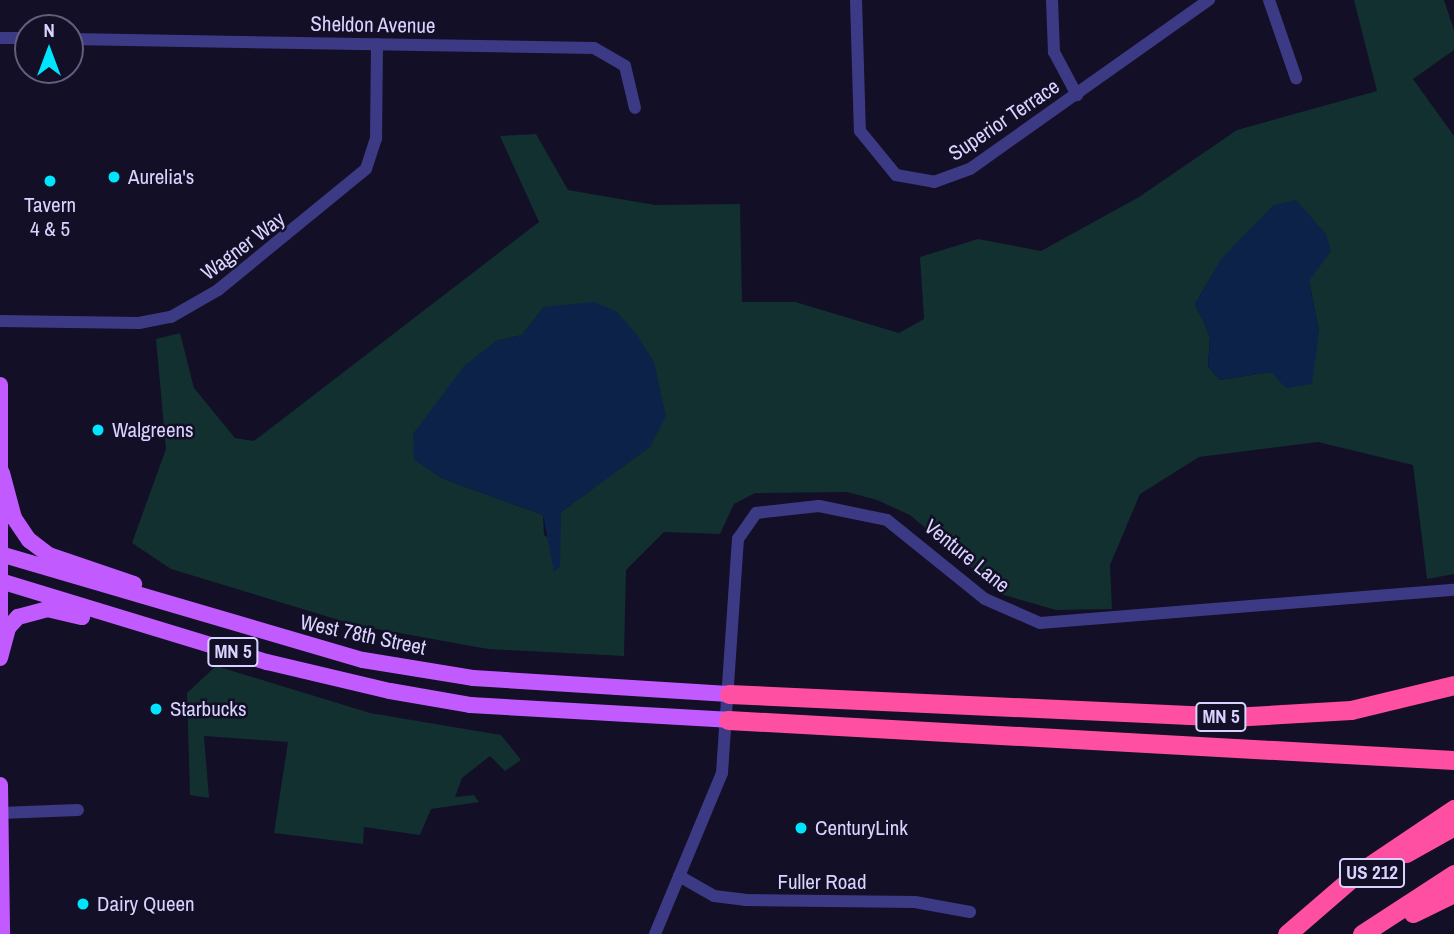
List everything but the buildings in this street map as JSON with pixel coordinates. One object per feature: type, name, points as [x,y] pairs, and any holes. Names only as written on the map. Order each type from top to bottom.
[{"type":"highway","name":"MN 5","points":[[729,694],[1232,718],[1351,710],[1454,685]]},
{"type":"highway","name":"MN 5","points":[[728,720],[1454,760]]},
{"type":"highway","points":[[1291,931],[1353,877],[1454,809]]},
{"type":"highway","name":"US 212","points":[[1291,931],[1454,826]]},
{"type":"highway","name":"US 212","points":[[1362,934],[1454,874]]},
{"type":"highway","points":[[1371,934],[1454,893]]},
{"type":"main road","points":[[0,384],[0,625]]},
{"type":"main road","points":[[2,473],[20,529],[49,555],[197,603],[287,641]]},
{"type":"main road","name":"West 78th Street","points":[[1,555],[287,641],[473,678],[729,694]]},
{"type":"main road","name":"MN 5","points":[[1,581],[267,662],[470,705],[728,720]]},
{"type":"main road","points":[[0,659],[8,628],[32,610],[159,630]]},
{"type":"main road","points":[[0,785],[2,934]]},
{"type":"street","name":"Superior Terrace","points":[[856,0],[860,131],[880,163],[897,175],[915,181],[953,178],[1077,95],[1209,0]]},
{"type":"street","points":[[1052,0],[1054,52],[1077,95]]},
{"type":"street","points":[[1269,0],[1296,78]]},
{"type":"street","name":"Sheldon Avenue","points":[[84,39],[607,50],[625,66],[635,108]]},
{"type":"street","name":"Wagner Way","points":[[0,321],[139,323],[171,317],[218,290],[366,169],[376,139],[377,44]]},
{"type":"street","name":"Venture Lane","points":[[728,720],[737,539],[748,517],[764,510],[843,508],[887,520],[985,599],[1040,623],[1454,590]]},
{"type":"street","points":[[655,934],[722,773],[728,720]]},
{"type":"street","points":[[0,813],[78,810]]},
{"type":"street","name":"Fuller Road","points":[[679,876],[714,896],[746,900],[915,902],[970,912]]},
{"type":"green space","points":[[1354,0],[1444,0],[1454,30],[1454,50],[1413,79],[1454,136],[1454,574],[1427,579],[1413,465],[1318,442],[1199,457],[1140,494],[1110,565],[1112,609],[1056,610],[1004,595],[910,515],[877,500],[847,492],[755,493],[734,504],[720,534],[664,532],[626,570],[624,656],[488,649],[355,625],[171,569],[132,543],[166,449],[156,339],[180,333],[194,388],[235,438],[254,441],[539,222],[500,136],[536,134],[568,190],[655,205],[740,204],[742,302],[795,302],[899,333],[924,319],[920,257],[978,239],[1041,251],[1139,197],[1237,130],[1377,91]],"holes":[[[1274,205],[1309,281],[1319,331],[1271,372],[1220,380],[1208,367],[1210,336],[1195,304],[1221,260]],[[544,307],[616,311],[654,363],[630,461],[561,512],[559,545],[544,535],[543,515],[441,478],[413,434],[496,341],[522,335]]]},
{"type":"green space","points":[[216,666],[370,713],[501,735],[521,760],[505,771],[490,756],[462,778],[455,797],[474,795],[479,802],[431,809],[420,835],[364,827],[363,844],[274,833],[288,742],[204,736],[209,798],[190,795],[187,693]]},
{"type":"water","points":[[1296,200],[1326,234],[1331,251],[1309,281],[1319,331],[1312,384],[1286,388],[1271,372],[1220,380],[1208,367],[1210,336],[1195,304],[1221,259],[1274,205]]},
{"type":"water","points":[[593,302],[616,311],[637,335],[654,362],[666,416],[650,447],[561,512],[560,567],[554,572],[543,515],[441,478],[414,460],[413,434],[464,366],[496,341],[522,335],[544,307]]},
{"type":"place","name":"Aurelia's","points":[[114,177]]},
{"type":"place","name":"Tavern 4 & 5","points":[[50,181]]},
{"type":"place","name":"Walgreens","points":[[98,430]]},
{"type":"place","name":"Starbucks","points":[[156,709]]},
{"type":"place","name":"CenturyLink","points":[[801,828]]},
{"type":"place","name":"Dairy Queen","points":[[83,904]]}]
